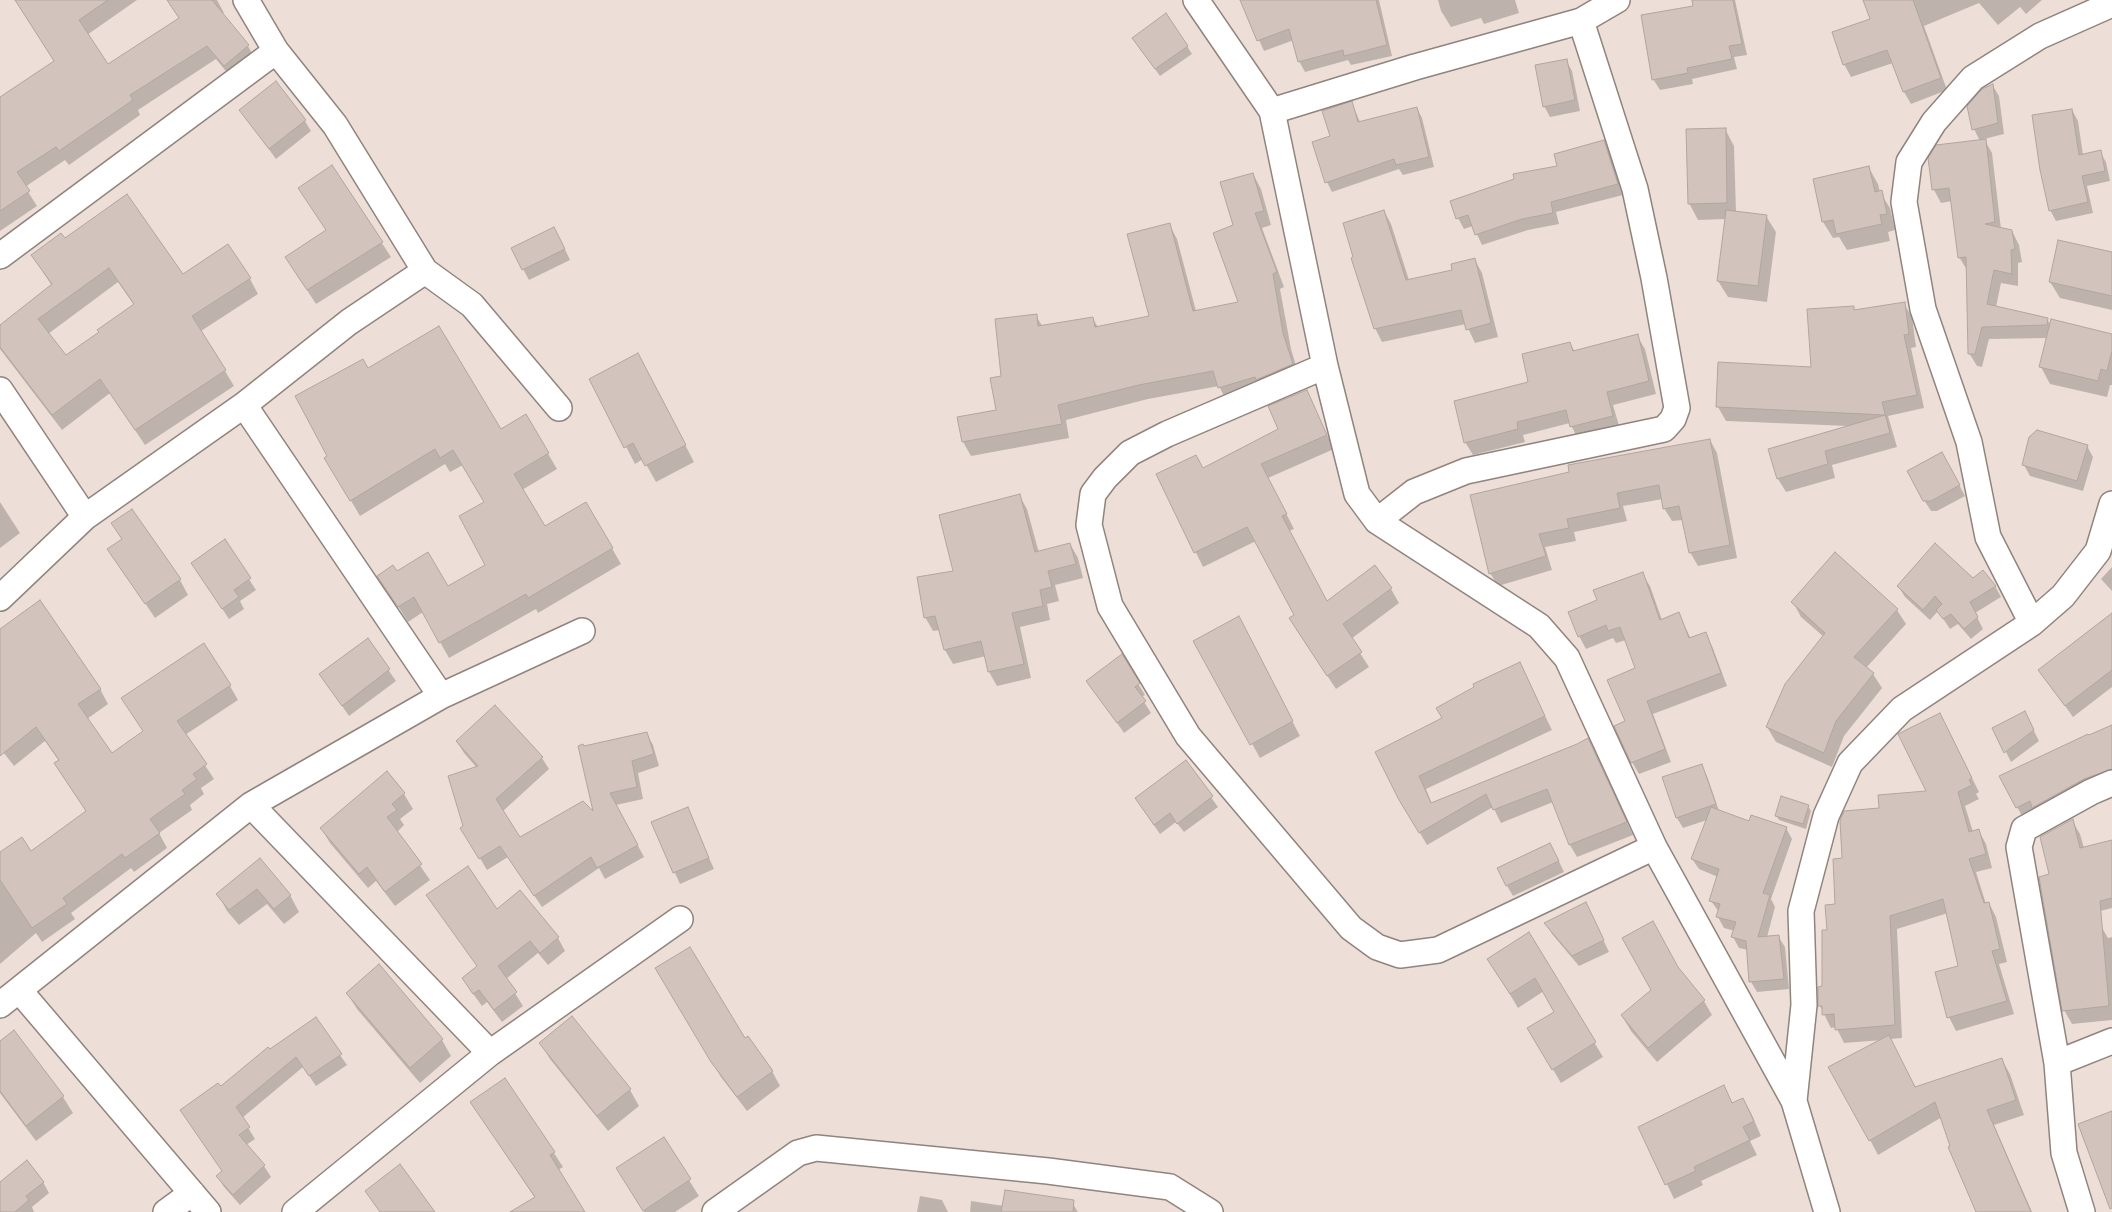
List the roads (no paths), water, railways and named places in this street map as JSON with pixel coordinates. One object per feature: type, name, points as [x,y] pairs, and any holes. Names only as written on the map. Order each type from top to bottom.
[{"type":"street","points":[[246,0],[276,51],[335,126],[425,271],[472,305],[558,408]]},
{"type":"street","points":[[1196,0],[1272,111],[1325,366],[1358,494],[1377,521],[1539,626],[1566,658],[1654,847],[1794,1101],[1827,1212]]},
{"type":"street","points":[[1272,111],[1415,67],[1581,21],[1616,0]]},
{"type":"street","points":[[2032,623],[1988,537],[1968,442],[1923,308],[1904,202],[1909,162],[1934,122],[1973,78],[2040,36],[2112,4]]},
{"type":"street","points":[[1377,521],[1414,492],[1466,471],[1664,429],[1673,419],[1677,408],[1654,278],[1635,189],[1581,21]]},
{"type":"street","points":[[0,256],[276,51]]},
{"type":"street","points":[[0,598],[85,517],[244,405],[349,322],[425,271]]},
{"type":"street","points":[[1325,366],[1167,434],[1130,453],[1105,478],[1093,494],[1089,525],[1110,606],[1188,736],[1351,928],[1378,947],[1400,955],[1438,950],[1654,847]]},
{"type":"street","points":[[0,390],[85,517]]},
{"type":"street","points":[[244,405],[441,696]]},
{"type":"street","points":[[1794,1101],[1804,1005],[1801,911],[1826,816],[1850,763],[1902,709],[2032,623],[2063,596],[2098,551],[2112,504]]},
{"type":"street","points":[[166,1212],[200,1203],[9,998],[251,805],[441,696],[582,631]]},
{"type":"street","points":[[2082,1212],[2064,1153],[2057,1063],[2019,847],[2024,829],[2091,792],[2112,783]]},
{"type":"street","points":[[251,805],[490,1053]]},
{"type":"street","points":[[295,1212],[490,1053],[680,919]]},
{"type":"street","points":[[2057,1063],[2112,1041]]},
{"type":"street","points":[[716,1212],[798,1153],[816,1148],[1048,1171],[1170,1187],[1210,1212]]}]
